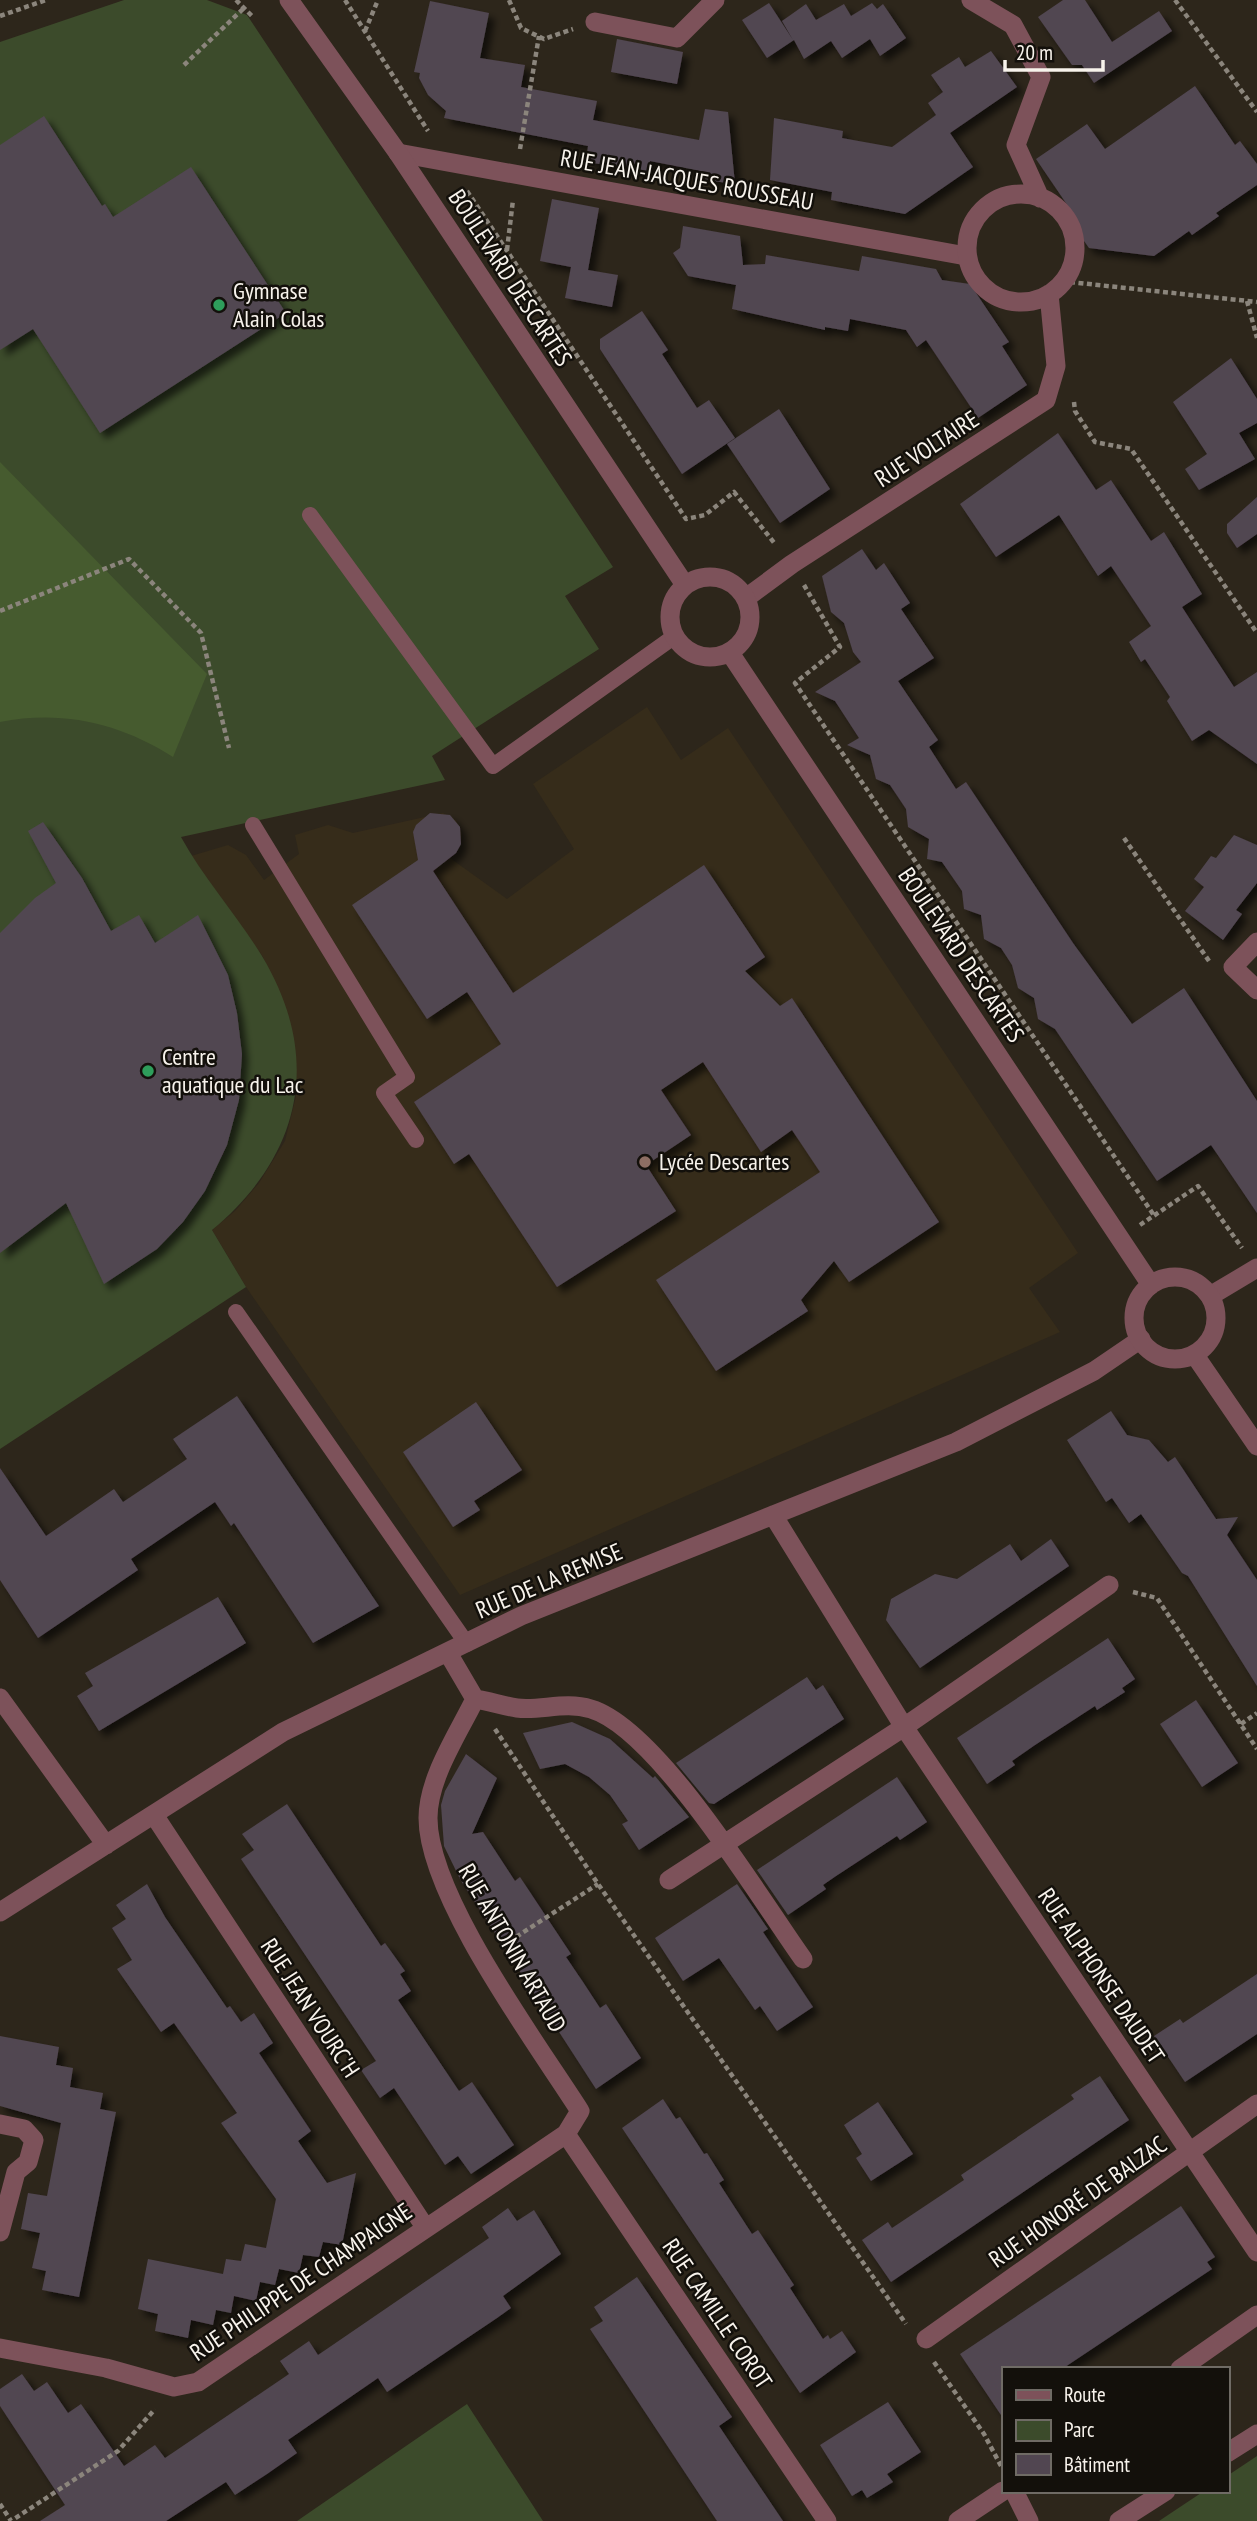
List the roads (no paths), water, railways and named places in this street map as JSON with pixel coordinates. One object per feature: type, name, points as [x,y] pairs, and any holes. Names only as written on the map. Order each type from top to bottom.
[{"type":"street","name":"BOULEVARD DESCARTES","points":[[289,0],[398,153],[685,585]]},
{"type":"street","points":[[595,22],[677,38],[715,0]]},
{"type":"street","points":[[983,3],[1013,25],[1041,77],[1016,145],[1040,198]]},
{"type":"street","name":"RUE JEAN-JACQUES ROUSSEAU","points":[[398,153],[967,256]]},
{"type":"street","points":[[1022,194],[1040,198],[1059,210],[1070,226],[1075,243],[1072,265],[1056,288],[1019,303],[1000,299],[991,294],[973,274],[967,256],[968,234],[976,217],[990,204],[1003,197],[1022,194]]},
{"type":"street","name":"RUE VOLTAIRE","points":[[746,598],[792,565],[1046,400],[1056,366],[1056,288]]},
{"type":"street","points":[[708,577],[720,578],[739,589],[746,598],[750,622],[747,635],[730,653],[705,657],[693,654],[675,636],[670,614],[673,603],[685,585],[708,577]]},
{"type":"street","name":"BOULEVARD DESCARTES","points":[[730,653],[1151,1285]]},
{"type":"street","points":[[1257,942],[1233,968],[1257,989]]},
{"type":"street","points":[[1210,1296],[1257,1268]]},
{"type":"street","points":[[1176,1276],[1190,1279],[1210,1296],[1216,1322],[1205,1346],[1194,1354],[1183,1358],[1159,1355],[1141,1339],[1135,1316],[1137,1304],[1151,1285],[1176,1276]]},
{"type":"street","name":"RUE DE LA REMISE","points":[[0,1912],[283,1732],[521,1616],[956,1442],[1094,1371],[1141,1339]]},
{"type":"street","points":[[1194,1354],[1257,1446]]},
{"type":"street","name":"RUE ALPHONSE DAUDET","points":[[773,1515],[904,1727],[1257,2252]]},
{"type":"street","points":[[669,1880],[904,1727],[1109,1585]]},
{"type":"street","points":[[448,1653],[475,1699],[518,1709],[552,1704],[590,1708],[614,1719],[662,1762],[803,1959]]},
{"type":"street","points":[[0,1698],[106,1845]]},
{"type":"street","name":"RUE ANTONIN ARTAUD","points":[[475,1699],[438,1776],[428,1816],[433,1857],[484,1958],[580,2111],[566,2134]]},
{"type":"street","name":"RUE JEAN VOURC'H","points":[[154,1815],[425,2227]]},
{"type":"street","name":"RUE HONORÉ DE BALZAC","points":[[922,2341],[1257,2104]]},
{"type":"street","points":[[0,2124],[23,2129],[34,2140],[27,2162],[16,2172],[0,2232]]},
{"type":"street","name":"RUE PHILIPPE DE CHAMPAIGNE","points":[[0,2348],[106,2368],[174,2387],[198,2382],[566,2134]]},
{"type":"street","name":"RUE CAMILLE COROT","points":[[566,2134],[827,2521]]},
{"type":"street","points":[[1183,2367],[1257,2315]]},
{"type":"street","points":[[1229,2452],[1257,2434]]},
{"type":"street","points":[[958,2521],[1002,2492]]},
{"type":"street","points":[[1015,2493],[1029,2521]]},
{"type":"street","points":[[1119,2521],[1163,2493]]},
{"type":"lane","points":[[310,515],[493,766],[675,636]]},
{"type":"lane","points":[[253,825],[407,1077],[384,1093],[416,1140]]},
{"type":"lane","points":[[236,1311],[467,1644]]},
{"type":"place","name":"Gymnase Alain Colas","points":[[219,305]]},
{"type":"place","name":"Centre aquatique du Lac","points":[[148,1071]]},
{"type":"place","name":"Lycée Descartes","points":[[645,1162]]}]
